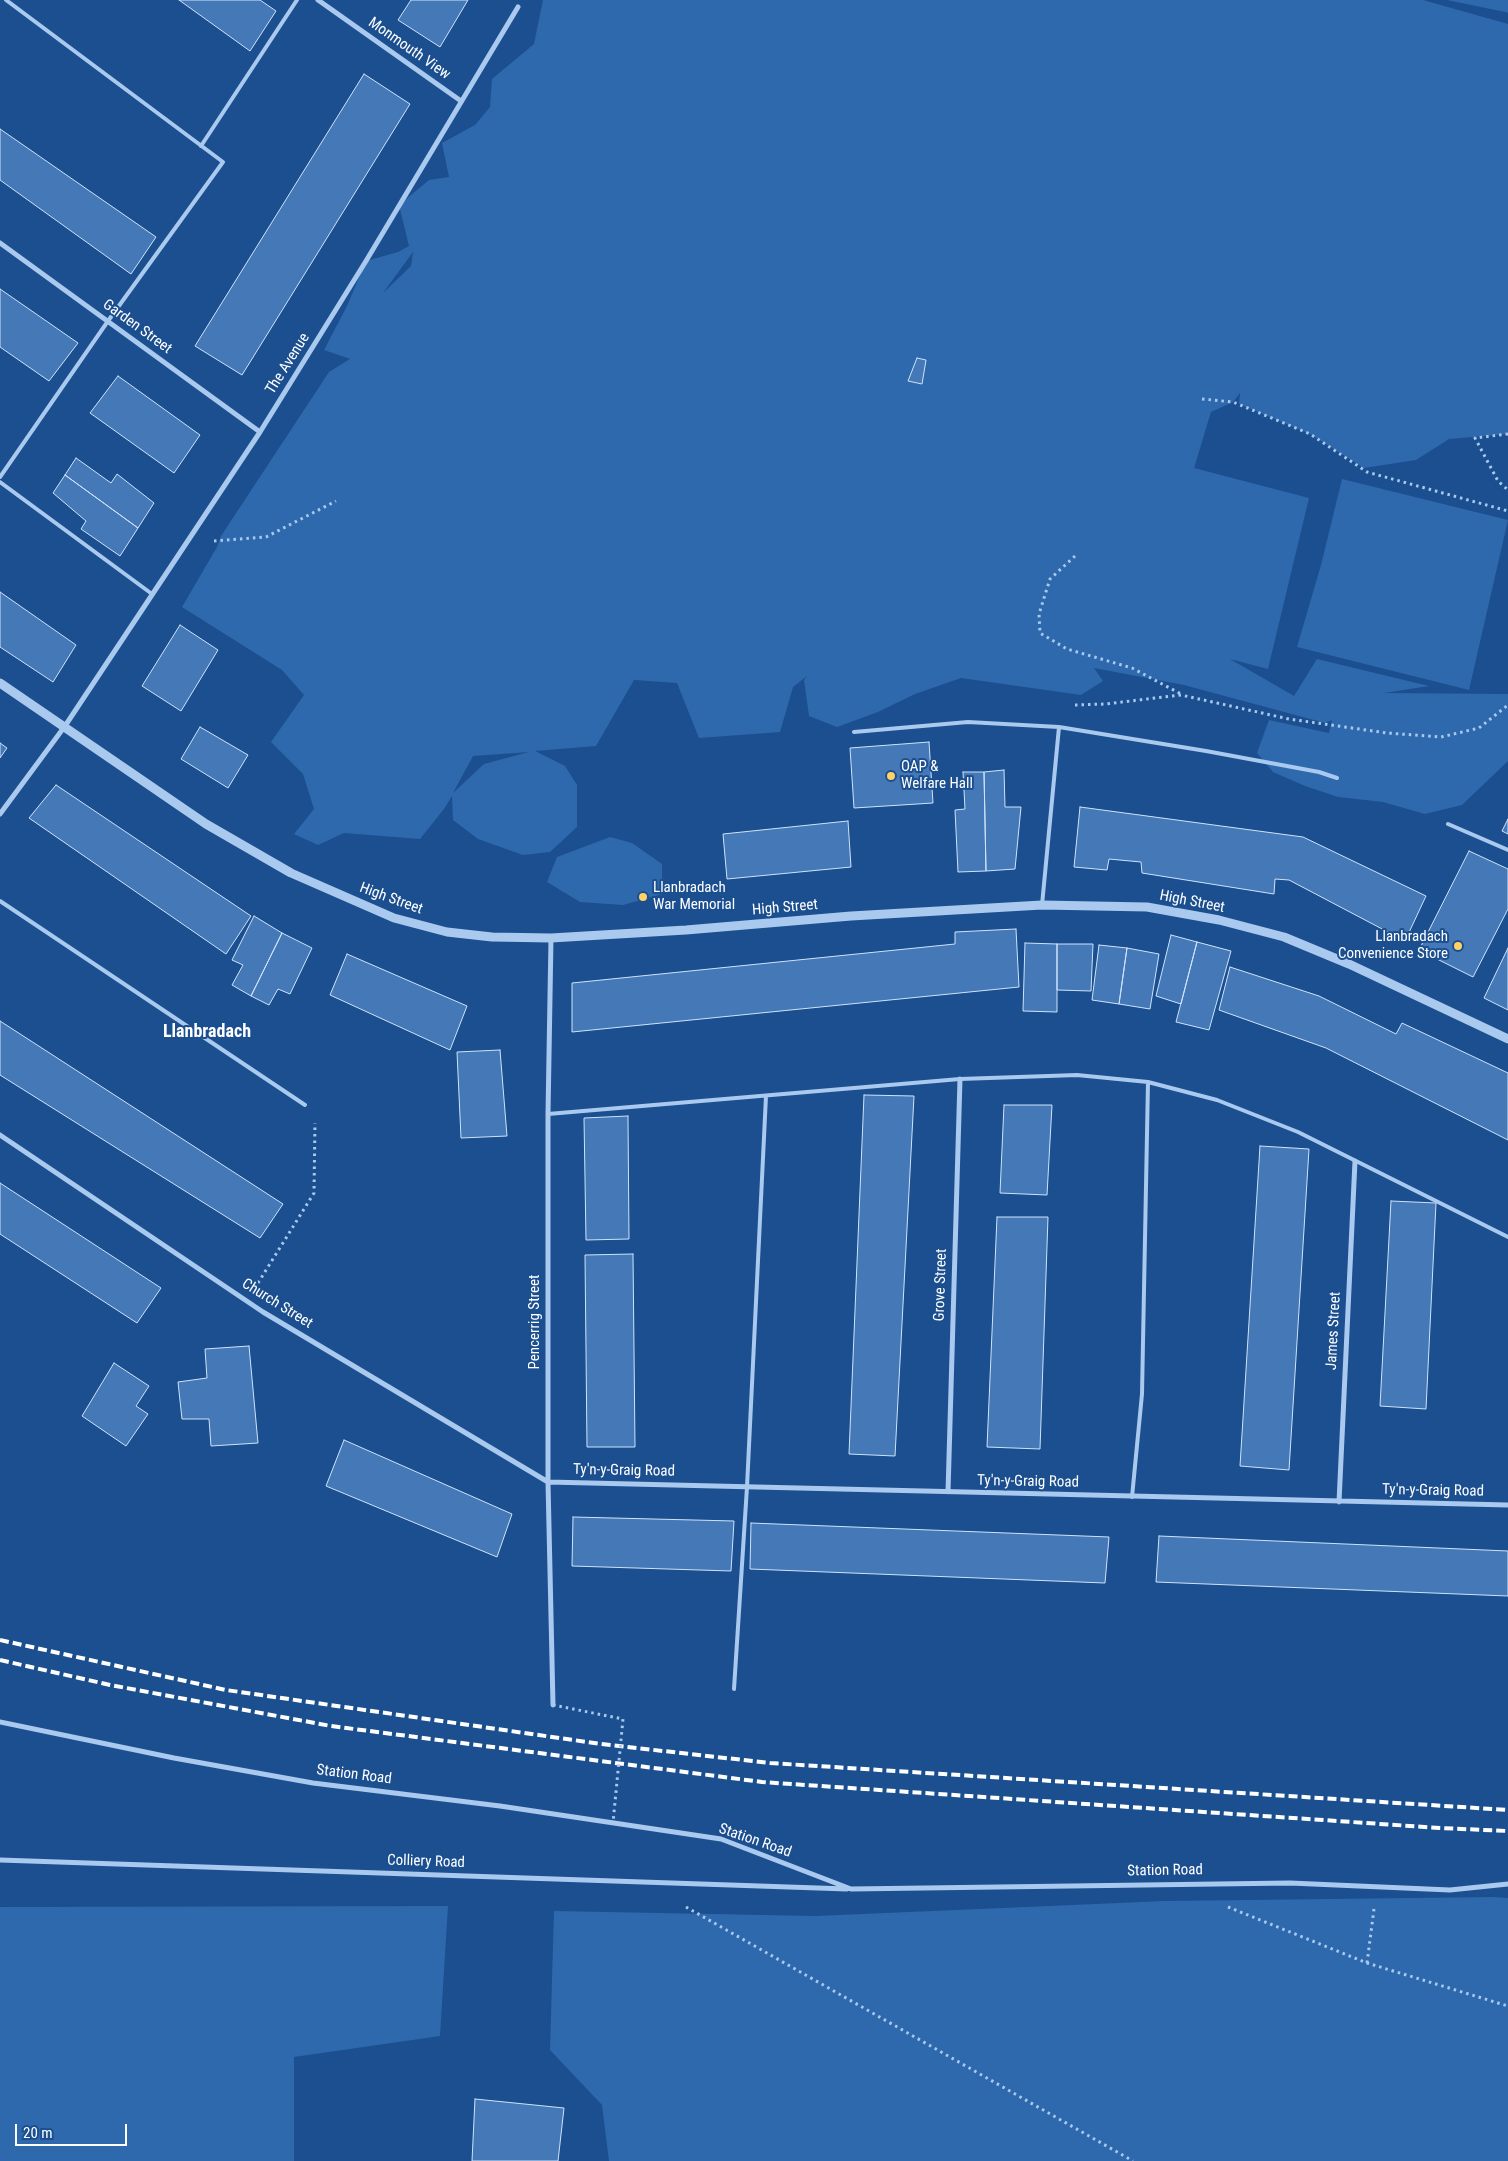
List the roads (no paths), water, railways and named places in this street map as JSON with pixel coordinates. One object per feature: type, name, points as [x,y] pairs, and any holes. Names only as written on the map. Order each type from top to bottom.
[{"type":"street","name":"Monmouth View","points":[[318,0],[462,100]]},
{"type":"street","name":"The Avenue","points":[[0,814],[65,726],[260,432],[369,257],[518,7]]},
{"type":"street","name":"Garden Street","points":[[0,243],[260,432]]},
{"type":"street","name":"High Street","points":[[0,683],[206,824],[291,873],[394,918],[447,932],[492,937],[551,938],[1042,904],[1146,907],[1219,920],[1284,937],[1349,964],[1508,1039]]},
{"type":"street","name":"Pencerrig Street","points":[[551,938],[548,1114],[548,1482],[553,1705]]},
{"type":"street","name":"Grove Street","points":[[948,1492],[960,1079]]},
{"type":"street","name":"Church Street","points":[[0,1135],[247,1301],[548,1482]]},
{"type":"street","name":"James Street","points":[[1339,1502],[1355,1161]]},
{"type":"street","name":"Ty'n-y-Graig Road","points":[[548,1482],[1508,1505]]},
{"type":"street","name":"Station Road","points":[[0,1722],[174,1758],[313,1783],[500,1806],[721,1840],[851,1889],[1290,1883],[1450,1890],[1508,1884]]},
{"type":"street","name":"Colliery Road","points":[[0,1860],[851,1889]]},
{"type":"lane","points":[[0,477],[108,321],[223,162],[6,0]]},
{"type":"lane","points":[[201,146],[297,0]]},
{"type":"lane","points":[[0,482],[152,594]]},
{"type":"lane","points":[[854,732],[968,722],[1059,727],[1206,751],[1319,772],[1337,778]]},
{"type":"lane","points":[[1042,904],[1059,727]]},
{"type":"lane","points":[[1448,824],[1508,850]]},
{"type":"lane","points":[[0,901],[305,1105]]},
{"type":"lane","points":[[548,1114],[960,1079],[1077,1075],[1148,1082],[1217,1100],[1298,1132],[1508,1237]]},
{"type":"lane","points":[[1132,1497],[1142,1394],[1148,1082]]},
{"type":"lane","points":[[734,1689],[747,1487],[766,1096]]},
{"type":"railway","points":[[0,1640],[226,1690],[601,1744],[770,1763],[1508,1810]]},
{"type":"railway","points":[[0,1660],[110,1685],[331,1726],[762,1782],[1508,1831]]},
{"type":"place","name":"OAP & Welfare Hall","points":[[891,776]]},
{"type":"place","name":"Llanbradach War Memorial","points":[[643,897]]},
{"type":"place","name":"Llanbradach Convenience Store","points":[[1458,946]]},
{"type":"district","name":"Llanbradach","points":[[207,1032]]}]
